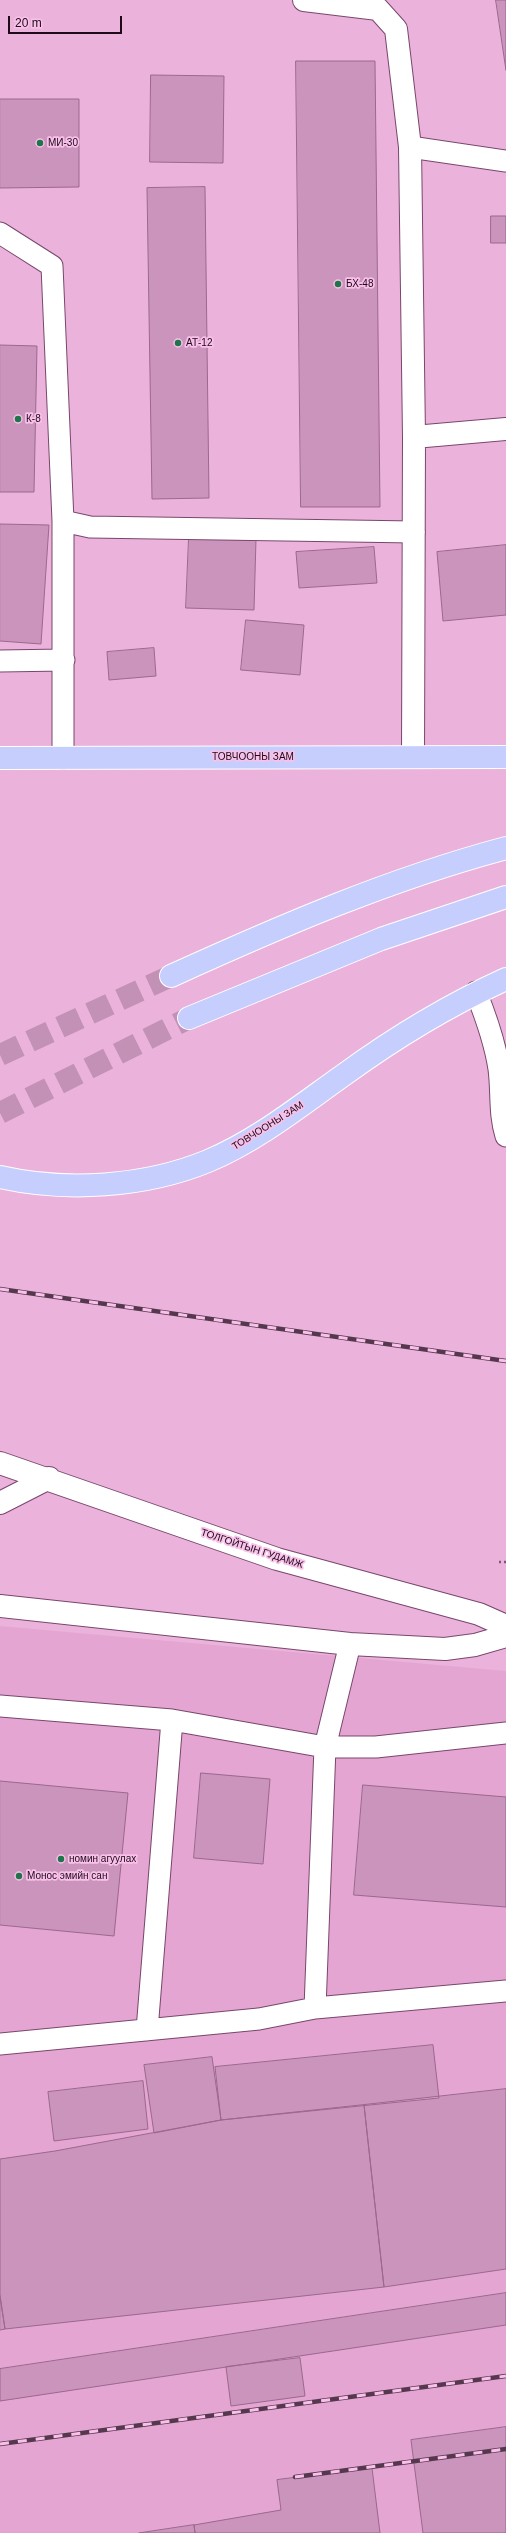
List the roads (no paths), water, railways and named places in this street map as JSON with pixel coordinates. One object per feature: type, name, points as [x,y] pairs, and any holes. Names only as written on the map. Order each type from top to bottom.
[{"type":"highway","name":"ТОВЧООНЫ ЗАМ","points":[[0,758],[506,757]]},
{"type":"highway","points":[[171,976],[297,919],[442,865],[506,848]]},
{"type":"highway","points":[[189,1018],[380,938],[506,897]]},
{"type":"highway","name":"ТОВЧООНЫ ЗАМ","points":[[0,1177],[62,1184],[106,1183],[142,1180],[173,1173],[208,1161],[270,1126],[412,1028],[476,992],[506,979]]},
{"type":"main road","points":[[304,0],[378,9],[396,29],[410,147],[414,437],[413,756]]},
{"type":"main road","points":[[414,437],[506,429]]},
{"type":"main road","name":"ТОЛГОЙТЫН ГУДАМЖ","points":[[0,1463],[49,1478],[277,1559],[479,1614],[506,1626]]},
{"type":"main road","points":[[0,1503],[49,1478]]},
{"type":"main road","points":[[2,1604],[350,1644],[445,1648],[475,1645],[506,1636]]},
{"type":"lane","points":[[410,147],[506,161]]},
{"type":"lane","points":[[0,233],[52,266],[63,521],[64,758]]},
{"type":"lane","points":[[63,521],[90,528],[414,532]]},
{"type":"lane","points":[[0,661],[64,660]]},
{"type":"lane","points":[[476,992],[494,1043],[499,1071],[501,1121],[506,1136]]},
{"type":"lane","points":[[315,2008],[325,1747],[350,1644]]},
{"type":"lane","points":[[0,1706],[172,1720],[325,1747],[376,1747],[506,1733]]},
{"type":"lane","points":[[147,2030],[172,1720]]},
{"type":"lane","points":[[0,2044],[259,2019],[315,2008],[506,1991]]},
{"type":"tunnel","points":[[0,1055],[171,976]]},
{"type":"tunnel","points":[[0,1113],[189,1018]]},
{"type":"railway","points":[[0,1289],[506,1361]]},
{"type":"railway","points":[[0,2444],[506,2376]]},
{"type":"railway","points":[[295,2477],[506,2449]]},
{"type":"place","name":"МИ-30","points":[[40,143]]},
{"type":"place","name":"БХ-48","points":[[338,284]]},
{"type":"place","name":"АТ-12","points":[[178,343]]},
{"type":"place","name":"К-8","points":[[18,419]]},
{"type":"place","name":"номин агуулах","points":[[61,1859]]},
{"type":"place","name":"Монос эмийн сан","points":[[19,1876]]}]
